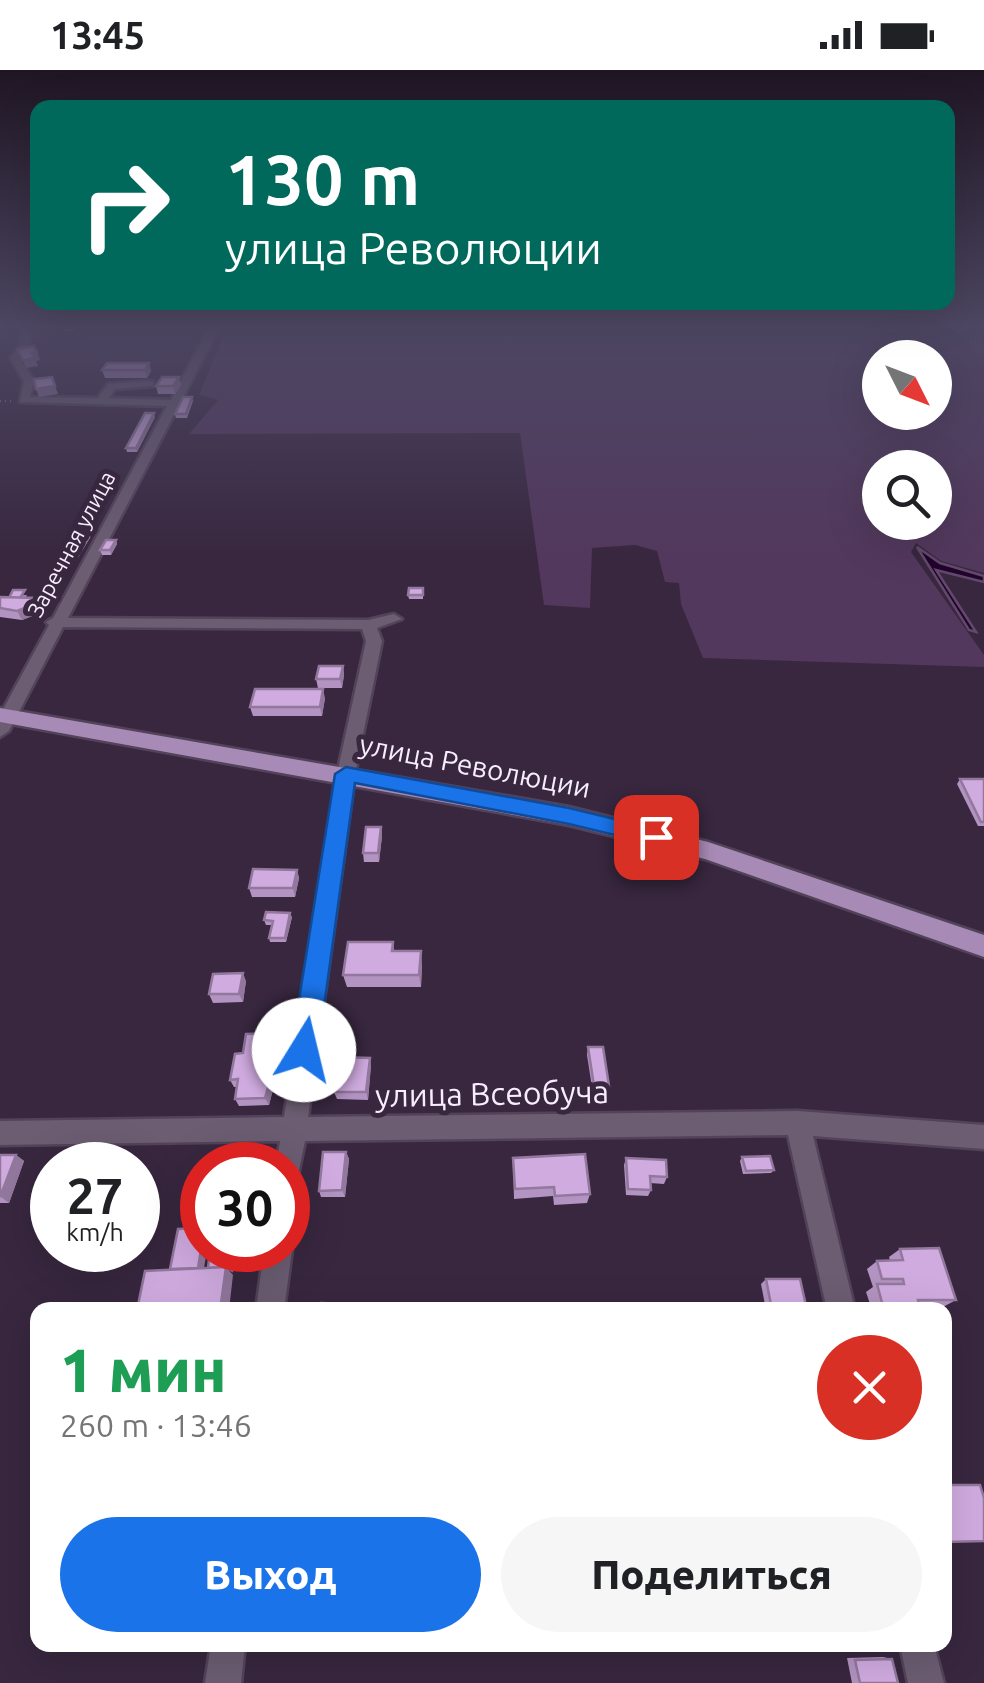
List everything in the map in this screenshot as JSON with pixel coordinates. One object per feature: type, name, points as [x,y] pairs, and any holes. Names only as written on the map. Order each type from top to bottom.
[{"type":"main road","name":"улица Революции","points":[[3,721],[346,774],[569,816],[708,851],[984,946]]},
{"type":"street","name":"Заречная улица","points":[[3,721],[174,403]]},
{"type":"street","points":[[54,622],[368,625],[394,619]]},
{"type":"street","points":[[291,1142],[346,774],[374,640],[368,625]]},
{"type":"street","points":[[798,1122],[838,1302]]},
{"type":"street","name":"улица Всеобуча","points":[[0,1133],[798,1122],[984,1137]]},
{"type":"street","points":[[271,1302],[275,1272]]},
{"type":"street","points":[[223,1683],[227,1652]]},
{"type":"street","points":[[919,1652],[926,1683]]},
{"type":"shaded area","points":[[215,403],[862,403],[862,430],[952,430],[952,403],[984,403],[984,573],[941,561],[916,543],[911,552],[984,655],[984,667],[703,658],[681,604],[679,583],[665,582],[657,551],[635,545],[592,548],[590,608],[544,605],[520,433],[189,434]]},
{"type":"shaded area","points":[[917,547],[940,563],[984,576],[984,582],[936,570],[976,632],[969,630]]},
{"type":"building","points":[[180,403],[190,403],[186,414],[175,414]]},
{"type":"building","points":[[145,413],[154,413],[136,448],[126,448]]},
{"type":"building","points":[[78,531],[89,531],[74,557],[63,557]]},
{"type":"building","points":[[106,540],[116,540],[110,550],[100,550]]},
{"type":"building","points":[[409,588],[423,588],[423,595],[408,595]]},
{"type":"building","points":[[13,590],[25,590],[20,598],[9,598]]},
{"type":"building","points":[[0,597],[36,598],[30,606],[17,611],[0,608]]},
{"type":"building","points":[[319,666],[343,666],[340,679],[316,679]]},
{"type":"building","points":[[255,689],[323,689],[320,707],[250,707]]},
{"type":"building","points":[[960,779],[984,779],[984,822],[981,822]]},
{"type":"building","points":[[366,827],[381,827],[378,853],[363,853]]},
{"type":"building","points":[[253,869],[297,870],[293,888],[249,888]]},
{"type":"building","points":[[266,912],[290,913],[285,938],[269,938],[273,921],[264,920]]},
{"type":"building","points":[[348,942],[393,942],[392,951],[421,951],[419,975],[343,975]]},
{"type":"building","points":[[243,973],[239,994],[209,994],[213,974]]},
{"type":"building","points":[[282,1033],[279,1052],[272,1053],[271,1062],[275,1062],[265,1098],[235,1099],[238,1079],[230,1080],[235,1054],[243,1053],[246,1034]]},
{"type":"building","points":[[588,1047],[603,1047],[609,1086],[594,1086]]},
{"type":"building","points":[[339,1057],[370,1058],[366,1092],[334,1092]]},
{"type":"building","points":[[323,1152],[346,1152],[342,1190],[319,1191]]},
{"type":"building","points":[[585,1154],[590,1194],[555,1196],[554,1187],[515,1189],[513,1158]]},
{"type":"building","points":[[0,1155],[16,1155],[0,1197]]},
{"type":"building","points":[[770,1156],[774,1170],[746,1171],[742,1157]]},
{"type":"building","points":[[626,1158],[666,1160],[667,1177],[650,1176],[651,1190],[628,1189]]},
{"type":"building","points":[[178,1229],[180,1269],[170,1269]]},
{"type":"building","points":[[939,1248],[956,1300],[882,1302],[877,1284],[904,1284],[903,1279],[882,1279],[877,1261],[903,1260],[900,1249]]},
{"type":"building","points":[[145,1272],[225,1272],[221,1302],[139,1302]]},
{"type":"building","points":[[766,1279],[800,1279],[805,1302],[770,1302]]},
{"type":"building","points":[[952,1485],[980,1485],[984,1498],[984,1541],[952,1542]]},
{"type":"building","points":[[892,1659],[898,1683],[860,1683],[855,1660]]},
{"type":"route","points":[[304,1050],[346,774],[569,816],[656,837]]}]
